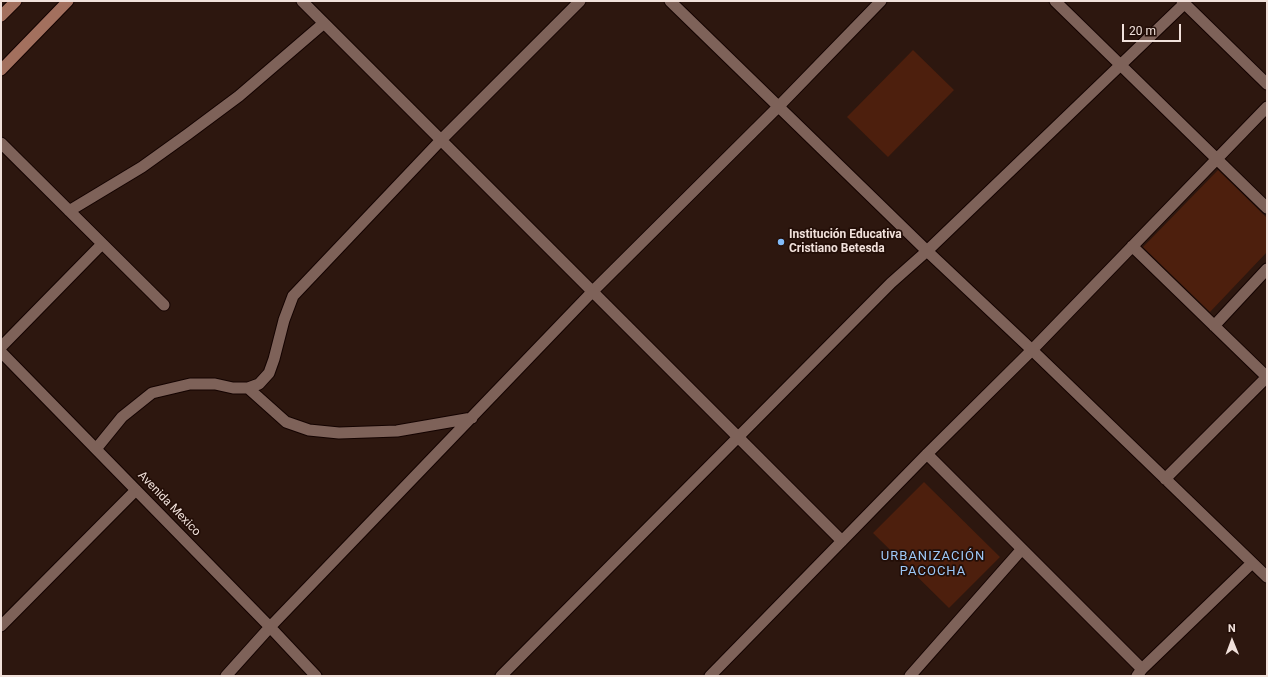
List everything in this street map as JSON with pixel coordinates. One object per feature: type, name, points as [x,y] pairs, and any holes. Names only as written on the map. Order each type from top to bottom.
[{"type":"main road","points":[[1,16],[16,1]]},
{"type":"main road","points":[[1,70],[68,1]]},
{"type":"street","points":[[302,1],[842,541]]},
{"type":"street","points":[[96,449],[122,417],[152,393],[190,384],[215,384],[233,388],[248,388],[259,384],[269,373],[284,320],[293,296],[441,140],[580,1]]},
{"type":"street","points":[[670,1],[927,251],[1032,350],[1267,577]]},
{"type":"street","points":[[226,676],[270,627],[592,292],[779,106],[881,1]]},
{"type":"street","points":[[1055,1],[1267,208]]},
{"type":"street","points":[[501,676],[891,283],[927,251],[1121,66],[1183,2],[1267,84]]},
{"type":"street","points":[[70,211],[142,167],[188,134],[239,96],[324,23]]},
{"type":"street","points":[[710,676],[927,454],[1032,350],[1267,107]]},
{"type":"street","points":[[1,144],[164,305]]},
{"type":"street","points":[[1,347],[102,244]]},
{"type":"street","points":[[1132,246],[1267,377],[1165,479]]},
{"type":"street","points":[[1214,326],[1267,269]]},
{"type":"street","name":"Avenida Mexico","points":[[1,352],[316,676]]},
{"type":"street","points":[[248,388],[286,422],[309,430],[339,432],[397,431],[472,418]]},
{"type":"street","points":[[927,454],[1022,549],[1140,673],[1252,563]]},
{"type":"street","points":[[3,620],[136,490]]},
{"type":"street","points":[[916,674],[1022,549]]},
{"type":"shaded area","points":[[913,50],[954,90],[888,157],[847,117]]},
{"type":"shaded area","points":[[1218,170],[1267,218],[1267,252],[1210,312],[1143,247]]},
{"type":"shaded area","points":[[924,482],[1000,557],[949,608],[873,533]]},
{"type":"place","name":"Institución Educativa Cristiano Betesda","points":[[781,242]]},
{"type":"district","name":"URBANIZACIÓN PACOCHA","points":[[933,564]]}]
